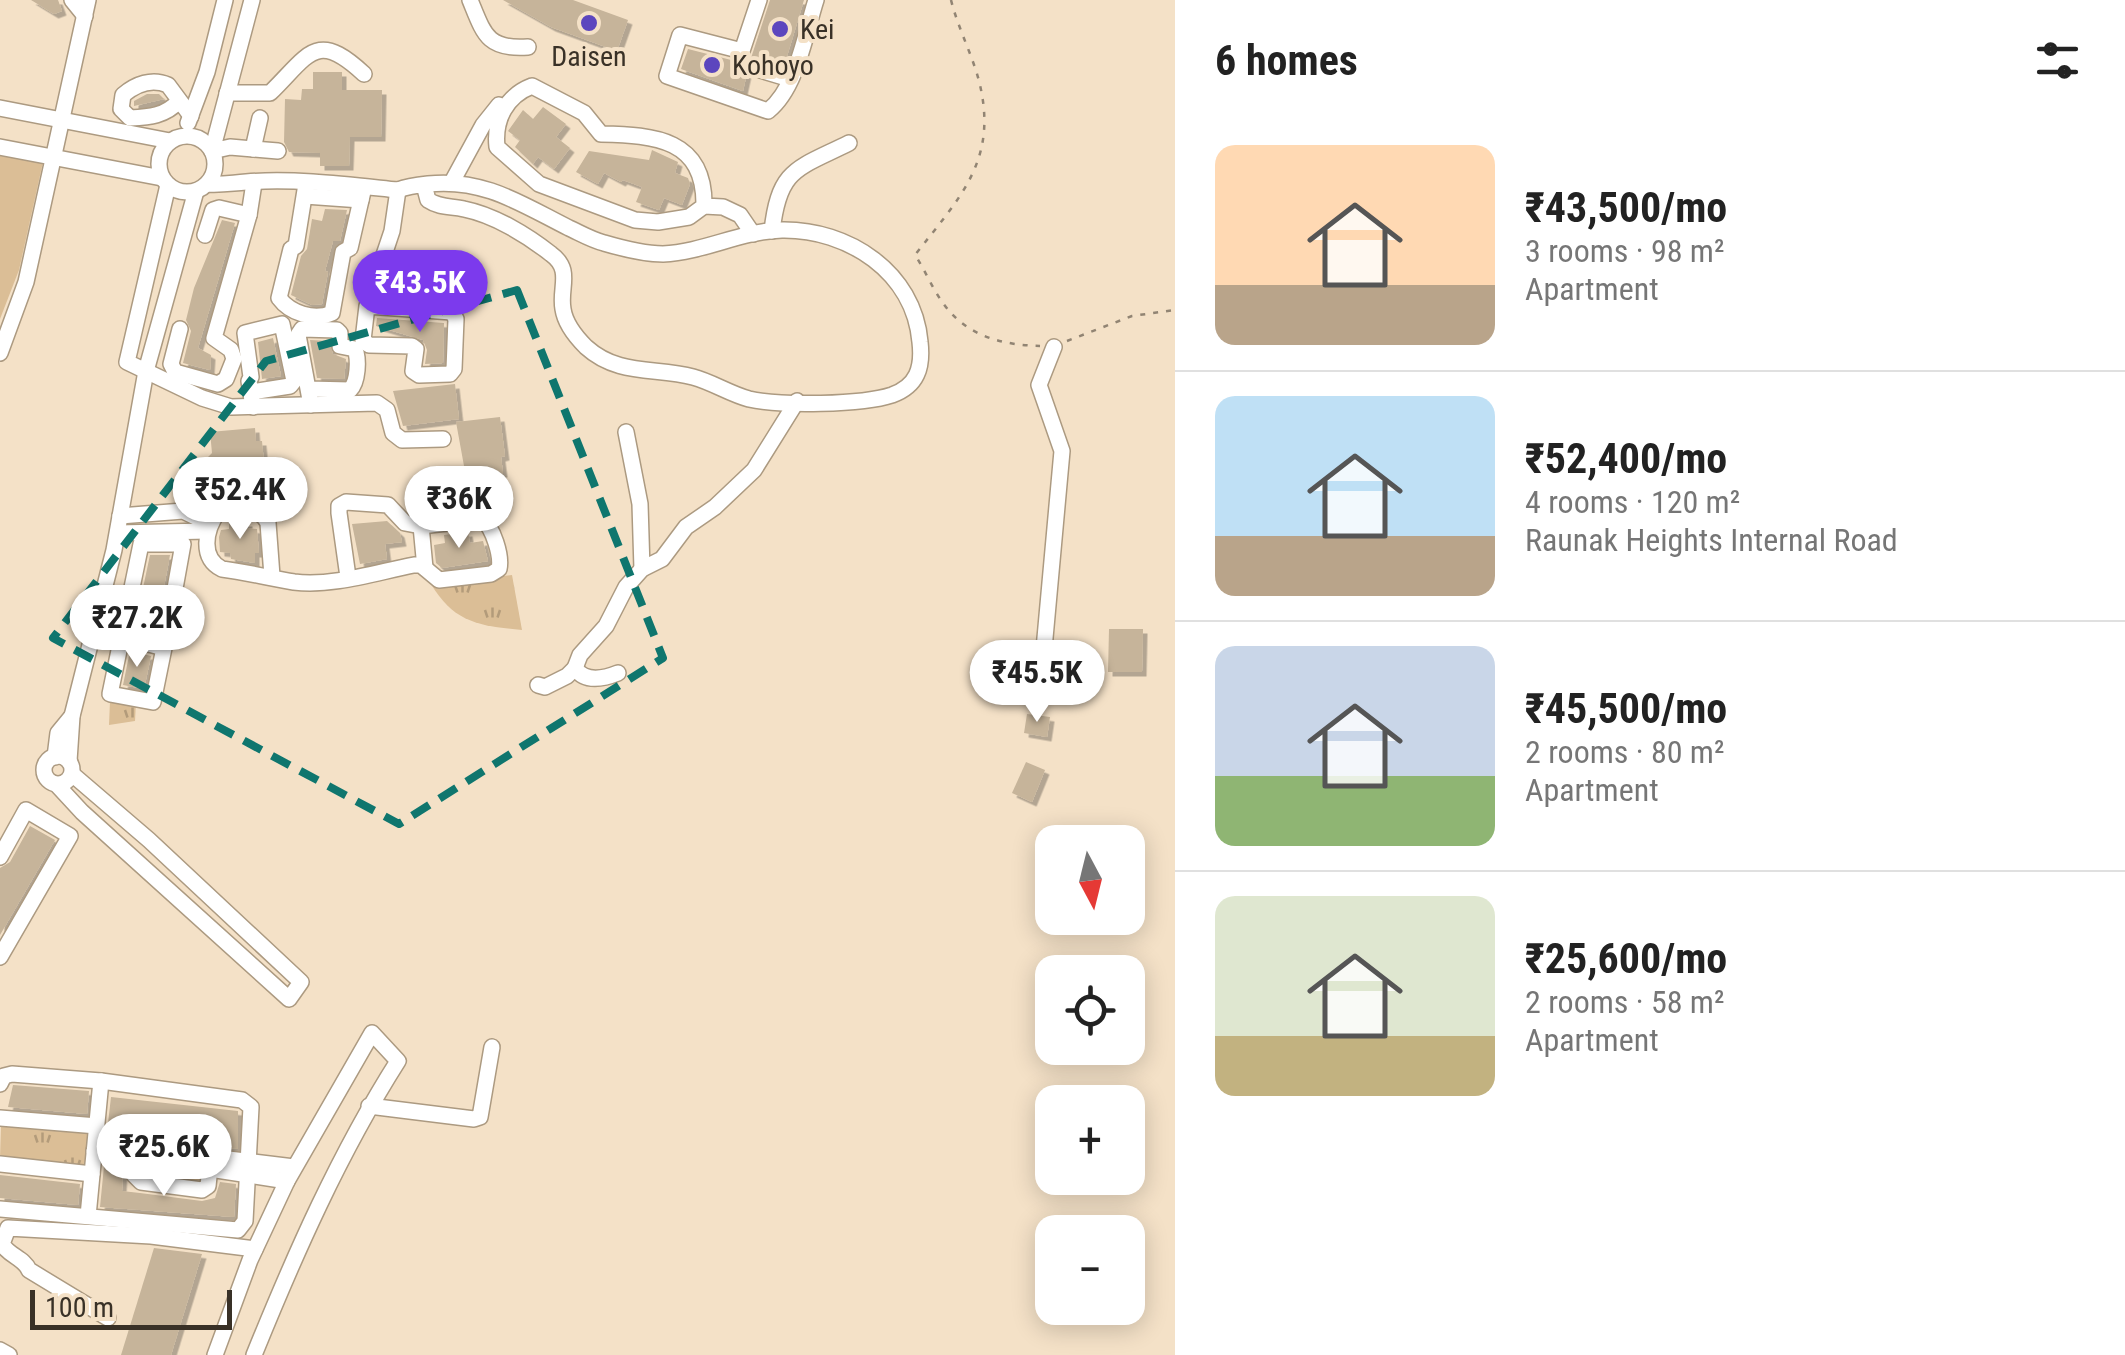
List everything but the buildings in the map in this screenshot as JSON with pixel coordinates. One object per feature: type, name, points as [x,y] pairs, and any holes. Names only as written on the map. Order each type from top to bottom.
[{"type":"street","points":[[0,353],[26,282],[87,8],[72,0]]},
{"type":"street","points":[[225,0],[207,72],[190,116],[160,154],[165,182],[127,362],[232,408],[290,386],[294,381],[282,324],[245,333],[252,400]]},
{"type":"street","points":[[58,785],[66,782],[72,716],[99,618],[146,370],[206,181],[252,0]]},
{"type":"street","points":[[470,0],[483,32],[493,42],[507,48],[528,47]]},
{"type":"street","points":[[759,0],[742,51],[680,35],[667,76],[768,112],[790,79],[816,0]]},
{"type":"street","points":[[228,93],[270,92],[313,51],[326,48],[342,53],[364,74]]},
{"type":"street","points":[[760,70],[790,79]]},
{"type":"street","points":[[704,206],[704,188],[689,155],[659,138],[601,134],[584,113],[532,86],[520,91],[501,112],[497,147],[538,184],[635,220],[658,222],[689,217],[704,206],[723,207],[740,215],[752,234]]},
{"type":"street","points":[[178,101],[190,116]]},
{"type":"street","points":[[452,182],[500,102]]},
{"type":"street","points":[[0,108],[200,139],[212,151]]},
{"type":"street","points":[[254,149],[260,118]]},
{"type":"street","points":[[772,231],[776,197],[783,185],[798,168],[849,143]]},
{"type":"street","points":[[0,147],[165,182],[186,192],[206,181],[238,175],[249,183],[363,194],[424,185],[452,182],[489,188],[600,243],[661,254],[772,231],[826,235],[870,254],[897,281],[913,307],[920,342],[918,377],[906,390],[873,401],[797,401],[751,399],[691,376],[622,369],[587,348],[568,325],[562,306],[566,276],[556,257],[513,229],[466,209],[434,204],[428,200],[424,185]]},
{"type":"street","points":[[212,151],[278,151]]},
{"type":"street","points":[[180,329],[171,364],[174,372],[218,384],[226,379],[234,359],[231,350],[214,338],[249,216],[249,183]]},
{"type":"street","points":[[305,190],[296,246],[290,248],[279,298],[292,312],[325,316],[332,313],[342,252],[350,248],[363,194]]},
{"type":"street","points":[[367,306],[452,312],[456,319],[454,369],[450,374],[418,374],[413,371],[416,349],[412,346],[369,344],[364,340],[367,306],[392,231],[398,190]]},
{"type":"street","points":[[205,235],[213,210],[220,208],[249,216]]},
{"type":"street","points":[[252,400],[310,397],[350,390],[354,386],[358,354],[355,349],[340,346],[340,333],[336,330],[302,330],[298,335],[310,397]]},
{"type":"street","points":[[1042,682],[1062,451],[1039,385],[1054,347]]},
{"type":"street","points":[[310,397],[378,403],[387,410],[393,432],[402,440],[443,438]]},
{"type":"street","points":[[538,685],[545,687],[567,676],[606,626],[626,587],[642,569],[662,559],[686,527],[715,507],[754,470],[797,401]]},
{"type":"street","points":[[626,432],[640,504],[642,569]]},
{"type":"street","points":[[348,578],[338,514],[342,503],[388,505],[406,523],[421,526],[486,521],[501,561],[499,569],[491,574],[439,580],[430,576],[421,526]]},
{"type":"street","points":[[272,576],[268,523],[264,516],[253,510],[218,512],[208,528],[208,556],[218,568],[294,582],[348,578],[414,564],[426,568]]},
{"type":"street","points":[[117,533],[208,528]]},
{"type":"street","points":[[117,533],[139,554]]},
{"type":"street","points":[[99,618],[123,630],[164,648],[153,702],[110,694],[123,630],[139,554],[142,544],[183,544],[172,605],[130,597]]},
{"type":"street","points":[[574,668],[579,675],[590,678],[604,679],[618,673]]},
{"type":"street","points":[[65,764],[301,982],[288,998],[82,812],[58,785],[49,782],[44,774],[45,765],[65,764]]},
{"type":"street","points":[[0,857],[28,810],[70,836],[0,957]]},
{"type":"street","points":[[215,1355],[255,1249],[290,1174],[372,1032],[398,1061],[369,1106],[290,1267],[254,1355]]},
{"type":"street","points":[[369,1106],[474,1119],[480,1116],[492,1048]]},
{"type":"street","points":[[0,1084],[4,1076],[12,1074],[101,1080],[248,1103],[251,1107],[245,1221],[238,1230],[0,1209]]},
{"type":"street","points":[[88,1216],[101,1080]]},
{"type":"street","points":[[0,1118],[97,1126]]},
{"type":"street","points":[[148,1127],[210,1134],[211,1163],[206,1189],[141,1182],[134,1175],[138,1136],[148,1127]]},
{"type":"street","points":[[94,1151],[136,1156]]},
{"type":"street","points":[[211,1163],[290,1174]]},
{"type":"street","points":[[0,1164],[92,1174]]},
{"type":"street","points":[[108,1318],[6,1252],[2,1244],[8,1228],[151,1236],[255,1249]]},
{"type":"street","points":[[0,1350],[8,1355]]},
{"type":"path","points":[[951,0],[979,82],[985,124],[983,154],[967,189],[915,254],[942,302],[982,337],[1010,345],[1054,347],[1132,316],[1175,310]]},
{"type":"highlighted area","points":[[517,290],[663,658],[399,824],[53,638],[266,361]]},
{"type":"green space","points":[[0,154],[43,162],[19,270],[0,319]]},
{"type":"green space","points":[[512,575],[522,630],[493,627],[459,615],[431,584]]},
{"type":"green space","points":[[132,607],[181,613],[177,645],[128,633]]},
{"type":"green space","points":[[110,701],[136,702],[135,721],[109,725]]},
{"type":"green space","points":[[1,1126],[89,1132],[86,1168],[0,1159]]},
{"type":"green space","points":[[143,1134],[207,1142],[203,1184],[137,1178]]},
{"type":"place","name":"Daisen","points":[[589,23]]},
{"type":"place","name":"Kei","points":[[780,29]]},
{"type":"place","name":"Kohoyo","points":[[712,65]]}]
